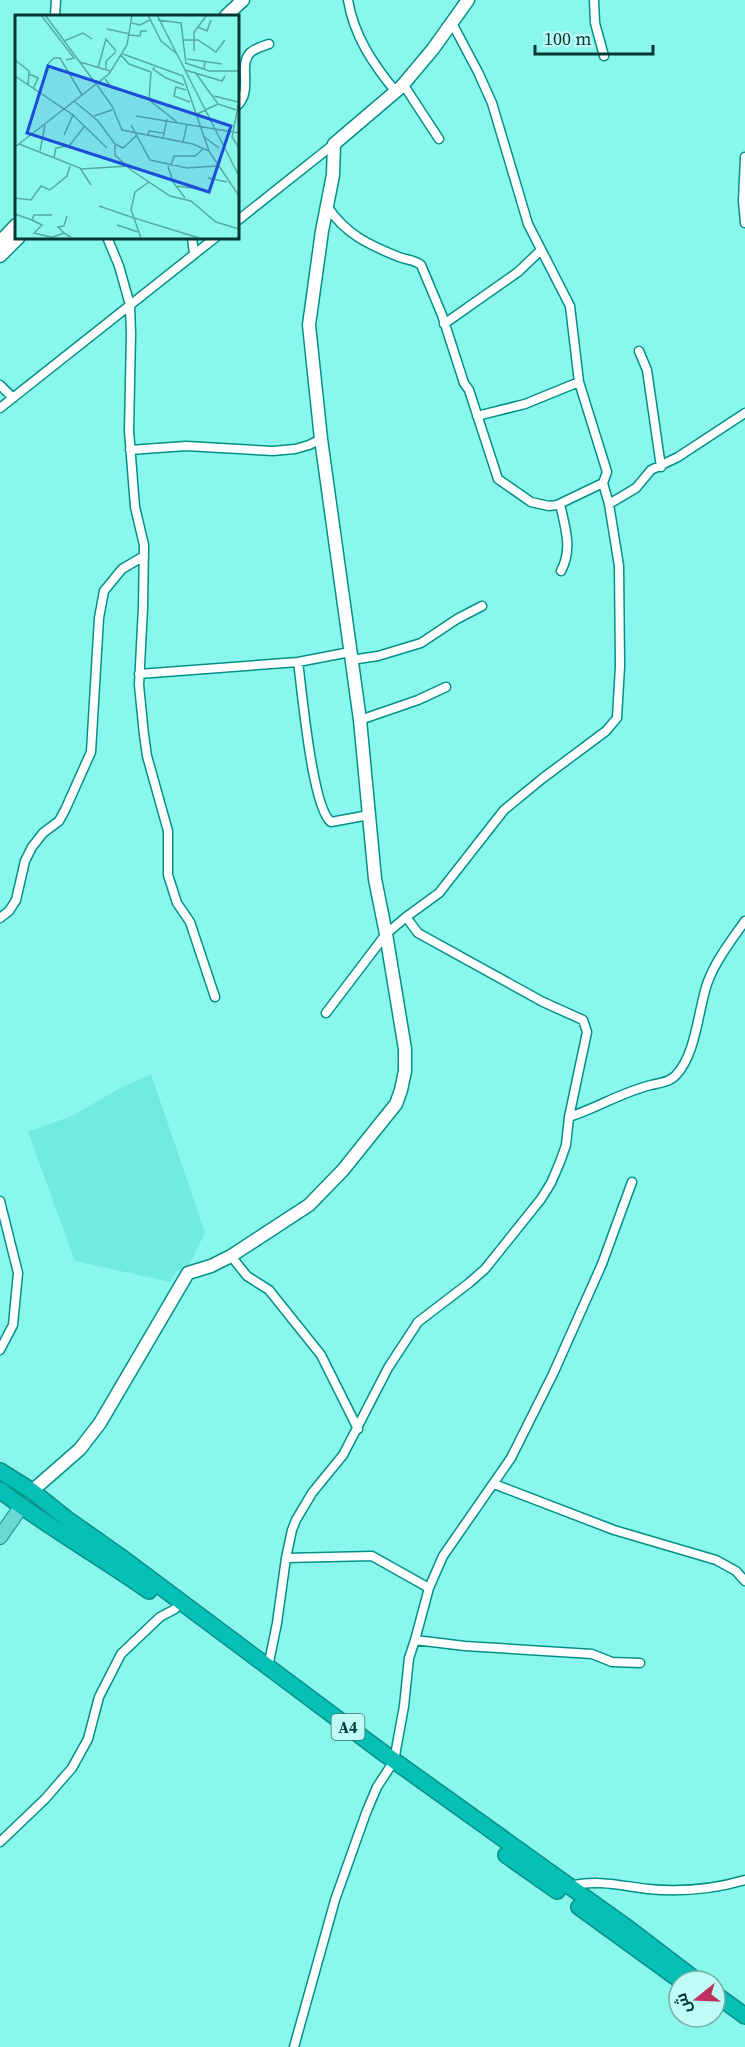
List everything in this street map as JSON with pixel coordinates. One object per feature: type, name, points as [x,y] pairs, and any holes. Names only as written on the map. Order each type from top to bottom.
[{"type":"highway","name":"A4","points":[[0,1471],[32,1491],[118,1561],[391,1765],[565,1891],[667,1970]]},
{"type":"highway","points":[[2,1492],[15,1480]]},
{"type":"highway","name":"A4","points":[[2,1492],[42,1521],[118,1561]]},
{"type":"highway","points":[[42,1521],[53,1508]]},
{"type":"highway","name":"A4","points":[[177,1605],[268,1667],[391,1765]]},
{"type":"highway","name":"A4","points":[[565,1891],[625,1926],[681,1969]]},
{"type":"highway","points":[[727,2003],[745,2016]]},
{"type":"highway","points":[[727,2014],[745,2027]]},
{"type":"main road","points":[[0,1537],[21,1507]]},
{"type":"street","points":[[55,15],[56,0]]},
{"type":"street","points":[[227,15],[243,0]]},
{"type":"street","points":[[348,0],[351,21],[370,59],[399,88],[439,138]]},
{"type":"street","points":[[238,220],[399,88],[468,0]]},
{"type":"street","points":[[594,0],[595,23],[604,57]]},
{"type":"street","points":[[326,1013],[386,934],[439,893],[504,810],[606,731],[617,718],[620,666],[619,566],[609,504],[603,483],[607,472],[579,382],[570,306],[521,206],[507,148],[492,103],[452,23]]},
{"type":"street","points":[[238,105],[246,89],[245,60],[252,52],[269,44]]},
{"type":"street","points":[[32,1491],[80,1449],[100,1423],[188,1273],[211,1266],[231,1256],[309,1205],[343,1170],[396,1104],[401,1090],[405,1071],[405,1049],[375,879],[360,720],[321,439],[309,325],[333,174],[333,144]]},
{"type":"street","points":[[745,157],[743,201],[745,223]]},
{"type":"street","points":[[327,206],[335,219],[349,233],[402,259],[418,262],[421,265],[498,479],[531,502],[549,506],[560,504],[603,483]]},
{"type":"street","points":[[0,242],[15,226]]},
{"type":"street","points":[[0,256],[18,238]]},
{"type":"street","points":[[107,238],[119,266],[130,305],[130,450],[135,507],[144,545],[139,674],[147,756],[168,831],[168,875],[177,903],[190,922],[215,997]]},
{"type":"street","points":[[192,238],[194,254]]},
{"type":"street","points":[[0,408],[215,238]]},
{"type":"street","points":[[444,324],[518,272],[541,250]]},
{"type":"street","points":[[639,351],[647,370],[661,466]]},
{"type":"street","points":[[477,416],[525,404],[579,382]]},
{"type":"street","points":[[0,384],[13,398]]},
{"type":"street","points":[[609,504],[636,488],[650,471],[678,457],[745,413]]},
{"type":"street","points":[[130,450],[186,446],[273,451],[295,449],[321,439]]},
{"type":"street","points":[[560,504],[568,547],[567,561],[561,571]]},
{"type":"street","points":[[0,918],[9,911],[16,900],[25,861],[32,847],[43,833],[59,820],[91,752],[99,618],[104,591],[122,569],[144,556]]},
{"type":"street","points":[[139,674],[350,656],[378,656],[422,643],[457,619],[482,606]]},
{"type":"street","points":[[298,662],[312,764],[323,813],[331,822],[369,815]]},
{"type":"street","points":[[360,720],[418,700],[446,687]]},
{"type":"street","points":[[268,1667],[278,1623],[286,1558],[296,1520],[312,1494],[343,1455],[388,1368],[418,1322],[485,1269],[541,1199],[551,1183],[563,1154],[569,1131],[587,1032],[583,1020],[543,1002],[418,933],[406,917]]},
{"type":"street","points":[[570,1117],[639,1088],[668,1081],[676,1075],[688,1055],[712,973],[745,921]]},
{"type":"street","points":[[294,2047],[335,1900],[366,1813],[377,1787],[391,1765],[404,1706],[409,1658],[429,1588],[443,1556],[494,1484],[521,1440],[586,1302],[632,1182]]},
{"type":"street","points":[[0,1201],[18,1273],[13,1325],[0,1350]]},
{"type":"street","points":[[231,1256],[247,1276],[269,1290],[321,1355],[358,1429]]},
{"type":"street","points":[[494,1484],[625,1534],[716,1560],[735,1571],[745,1581]]},
{"type":"street","points":[[286,1558],[372,1556],[429,1588]]},
{"type":"street","points":[[0,1842],[45,1800],[72,1768],[88,1739],[99,1697],[121,1654],[160,1617],[177,1605]]},
{"type":"street","points":[[415,1640],[465,1646],[592,1654],[612,1662],[640,1663]]},
{"type":"street","points":[[565,1891],[594,1883],[679,1890],[728,1885],[745,1880]]},
{"type":"shaded area","points":[[151,1074],[205,1233],[187,1269],[177,1270],[170,1282],[75,1261],[28,1132],[74,1115],[120,1088]]}]
